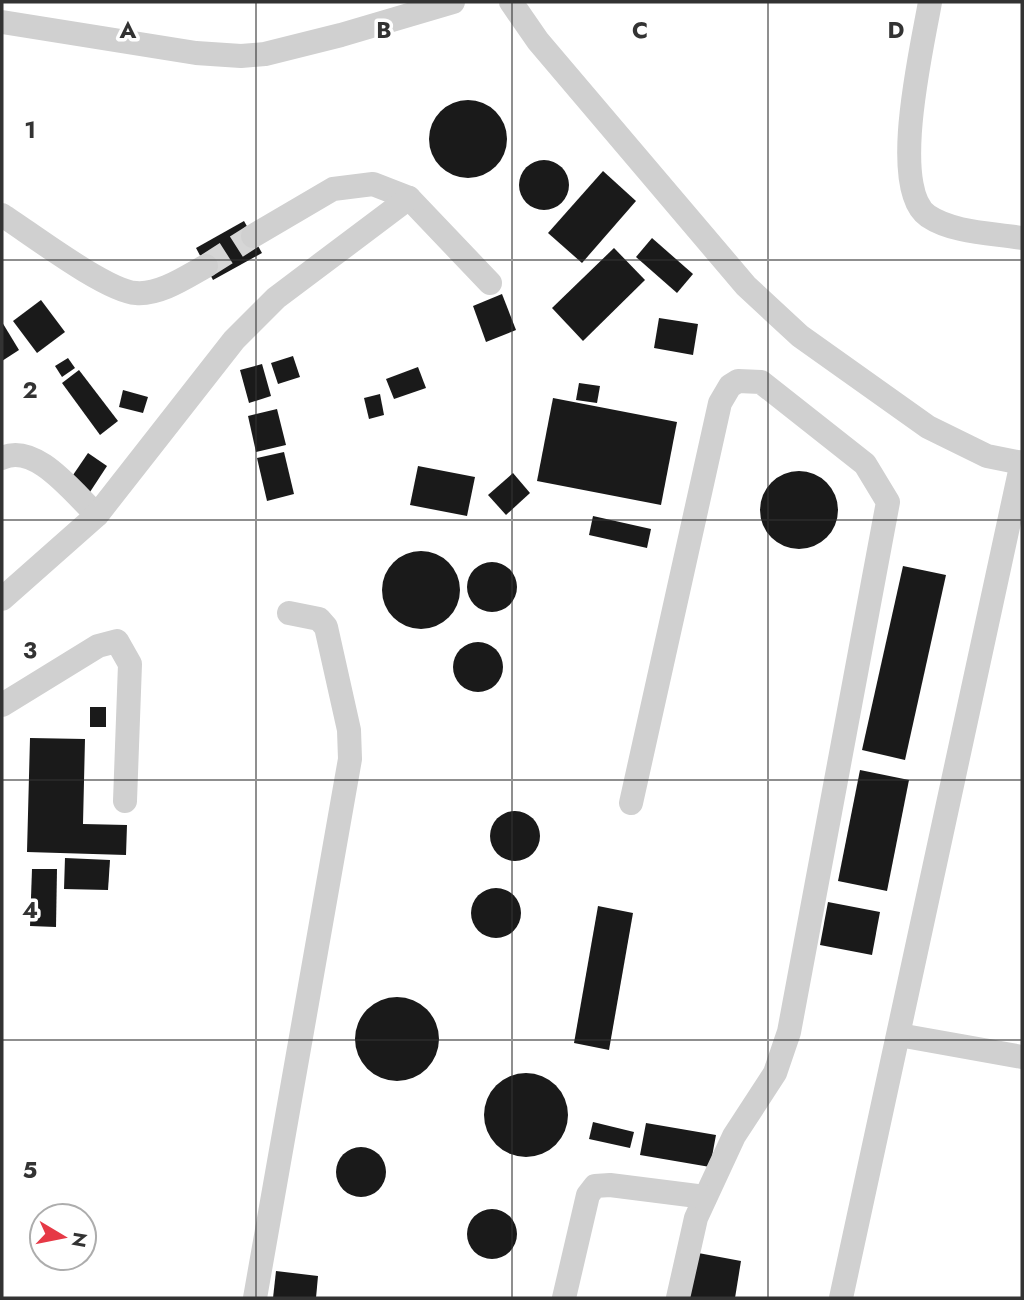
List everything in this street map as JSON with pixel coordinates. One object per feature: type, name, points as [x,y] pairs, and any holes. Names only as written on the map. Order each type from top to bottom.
[{"type":"lane","points":[[2,22],[196,53],[242,56],[265,54],[341,36],[453,2]]},
{"type":"lane","points":[[511,2],[538,41],[746,286],[800,336],[928,427],[987,456],[1022,462],[841,1298]]},
{"type":"lane","points":[[930,2],[914,96],[910,170],[913,193],[921,210],[944,225],[1022,238]]},
{"type":"lane","points":[[253,236],[332,189],[373,184],[410,198],[490,283]]},
{"type":"lane","points":[[2,598],[97,515],[242,331],[276,298],[410,198]]},
{"type":"lane","points":[[2,215],[100,279],[135,294],[162,289],[206,266]]},
{"type":"lane","points":[[631,803],[720,403],[730,386],[738,381],[761,382],[865,464],[888,502],[789,1032],[775,1073],[734,1136],[696,1218],[678,1298]]},
{"type":"lane","points":[[2,458],[11,453],[35,459],[97,515]]},
{"type":"lane","points":[[255,1298],[350,759],[349,730],[326,627],[319,619],[289,613]]},
{"type":"lane","points":[[2,705],[98,646],[117,641],[130,664],[125,801]]},
{"type":"lane","points":[[899,1035],[1022,1057]]},
{"type":"lane","points":[[564,1298],[588,1195],[595,1186],[611,1185],[705,1198]]},
{"type":"building","points":[[460,100],[476,100],[490,106],[501,117],[507,131],[507,147],[501,161],[490,172],[476,178],[460,178],[446,172],[435,161],[429,147],[429,131],[435,117],[446,106]]},
{"type":"building","points":[[544,160],[562,167],[569,185],[562,203],[544,210],[526,203],[519,185],[526,167]]},
{"type":"building","points":[[603,171],[636,201],[582,263],[548,233]]},
{"type":"building","points":[[244,221],[262,253],[213,280],[196,248]]},
{"type":"building","points":[[652,238],[693,274],[677,293],[636,257]]},
{"type":"building","points":[[614,248],[645,280],[583,341],[552,308]]},
{"type":"building","points":[[502,294],[516,330],[486,342],[473,306]]},
{"type":"building","points":[[41,300],[65,332],[37,353],[13,321]]},
{"type":"building","points":[[659,318],[698,324],[693,355],[654,348]]},
{"type":"building","points":[[2,322],[19,350],[2,361]]},
{"type":"building","points":[[293,356],[300,377],[278,384],[271,363]]},
{"type":"building","points":[[68,358],[75,368],[62,377],[55,366]]},
{"type":"building","points":[[262,364],[271,396],[249,403],[240,370]]},
{"type":"building","points":[[418,367],[426,388],[394,399],[386,379]]},
{"type":"building","points":[[79,370],[118,421],[100,435],[62,383]]},
{"type":"building","points":[[579,383],[600,386],[597,403],[576,400]]},
{"type":"building","points":[[123,390],[148,397],[143,413],[119,407]]},
{"type":"building","points":[[380,394],[384,415],[369,419],[364,398]]},
{"type":"building","points":[[553,398],[677,422],[661,505],[537,481]]},
{"type":"building","points":[[277,409],[286,445],[256,452],[248,416]]},
{"type":"building","points":[[284,452],[294,494],[267,501],[257,458]]},
{"type":"building","points":[[88,453],[107,466],[90,492],[71,478]]},
{"type":"building","points":[[418,466],[475,477],[467,516],[410,505]]},
{"type":"building","points":[[791,471],[807,471],[821,477],[832,488],[838,502],[838,518],[832,532],[821,543],[807,549],[791,549],[777,543],[766,532],[760,518],[760,502],[766,488],[777,477]]},
{"type":"building","points":[[513,473],[530,493],[506,515],[488,495]]},
{"type":"building","points":[[593,516],[651,529],[647,548],[589,535]]},
{"type":"building","points":[[413,551],[429,551],[443,557],[454,568],[460,582],[460,598],[454,612],[443,623],[429,629],[413,629],[399,623],[388,612],[382,598],[382,582],[388,568],[399,557]]},
{"type":"building","points":[[492,562],[510,569],[517,587],[510,605],[492,612],[474,605],[467,587],[474,569]]},
{"type":"building","points":[[903,566],[946,575],[905,760],[862,750]]},
{"type":"building","points":[[478,642],[496,649],[503,667],[496,685],[478,692],[460,685],[453,667],[460,649]]},
{"type":"building","points":[[90,707],[106,707],[106,727],[90,727]]},
{"type":"building","points":[[30,738],[85,739],[83,824],[127,825],[126,855],[27,852]]},
{"type":"building","points":[[860,770],[909,780],[887,891],[838,881]]},
{"type":"building","points":[[515,811],[533,818],[540,836],[533,854],[515,861],[497,854],[490,836],[497,818]]},
{"type":"building","points":[[65,858],[110,860],[108,890],[64,889]]},
{"type":"building","points":[[32,869],[57,869],[56,927],[30,926]]},
{"type":"building","points":[[496,888],[514,895],[521,913],[514,931],[496,938],[478,931],[471,913],[478,895]]},
{"type":"building","points":[[828,902],[880,912],[872,955],[820,945]]},
{"type":"building","points":[[598,906],[633,913],[609,1050],[574,1043]]},
{"type":"building","points":[[397,997],[413,1000],[427,1009],[436,1023],[439,1039],[436,1055],[427,1069],[413,1078],[397,1081],[381,1078],[367,1069],[358,1055],[355,1039],[358,1023],[367,1009],[381,1000]]},
{"type":"building","points":[[526,1073],[542,1076],[556,1085],[565,1099],[568,1115],[565,1131],[556,1145],[542,1154],[526,1157],[510,1154],[496,1145],[487,1131],[484,1115],[487,1099],[496,1085],[510,1076]]},
{"type":"building","points":[[593,1122],[634,1132],[630,1148],[589,1139]]},
{"type":"building","points":[[646,1123],[716,1135],[710,1167],[640,1155]]},
{"type":"building","points":[[361,1147],[379,1154],[386,1172],[379,1190],[361,1197],[343,1190],[336,1172],[343,1154]]},
{"type":"building","points":[[492,1209],[510,1216],[517,1234],[510,1252],[492,1259],[474,1252],[467,1234],[474,1216]]},
{"type":"building","points":[[693,1252],[741,1261],[735,1298],[685,1298]]},
{"type":"building","points":[[276,1271],[318,1276],[316,1298],[273,1298]]},
{"type":"tunnel","points":[[206,266],[253,236]]}]
